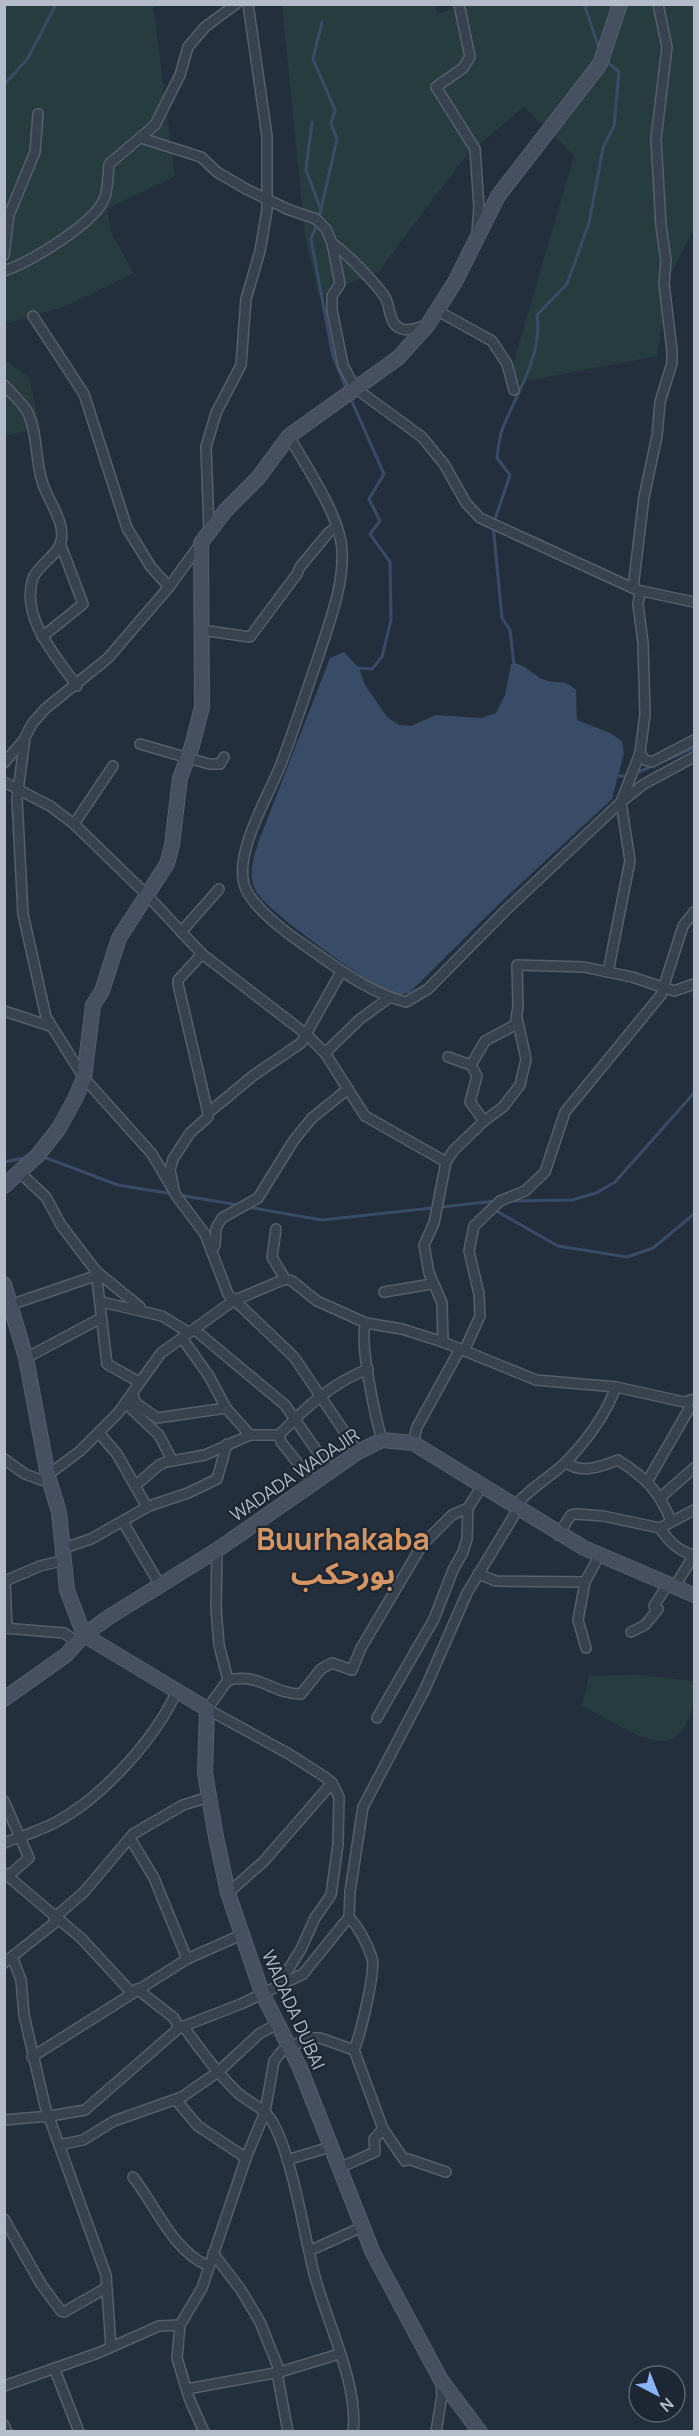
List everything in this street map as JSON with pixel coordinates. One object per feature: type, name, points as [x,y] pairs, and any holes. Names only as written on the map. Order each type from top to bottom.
[{"type":"street","points":[[4,271],[40,255],[96,210],[105,197],[109,164],[155,125],[180,75],[188,47],[205,27],[236,4]]},
{"type":"street","points":[[208,530],[206,447],[216,413],[241,365],[246,299],[260,251],[268,198],[269,159],[263,95],[248,4]]},
{"type":"street","points":[[459,4],[470,57],[463,68],[436,87],[475,149],[479,207],[476,236]]},
{"type":"street","points":[[4,763],[45,709],[77,686],[108,658],[169,587],[208,530],[258,478],[289,436],[398,358],[427,326],[438,311],[498,196],[566,106],[595,73],[605,54],[620,4]]},
{"type":"street","points":[[608,972],[630,861],[621,802],[640,753],[645,714],[643,642],[636,590],[644,497],[657,436],[660,402],[672,363],[664,283],[666,260],[661,226],[656,139],[667,47],[658,4]]},
{"type":"street","points":[[4,255],[9,215],[35,152],[38,114]]},
{"type":"street","points":[[141,138],[201,157],[217,172],[287,209],[316,219],[326,229],[332,243],[340,285],[332,296],[332,309],[343,365],[355,388],[422,437],[444,464],[466,503],[480,518],[636,590],[694,603]]},
{"type":"street","points":[[332,243],[380,290],[387,300],[393,322],[400,329],[410,330],[427,326]]},
{"type":"street","points":[[438,311],[492,341],[507,364],[514,390]]},
{"type":"street","points":[[33,316],[84,394],[126,528],[151,567],[169,587]]},
{"type":"street","points":[[4,385],[26,410],[33,425],[41,480],[61,531],[60,543],[83,604],[42,637]]},
{"type":"street","points":[[289,436],[337,527],[342,548],[342,569],[332,612],[281,765],[251,837],[242,875],[251,899],[303,944],[341,972],[389,998],[406,1002],[428,989],[506,910],[621,802],[644,783],[694,757]]},
{"type":"street","points":[[201,630],[250,637],[300,567],[329,532],[337,527]]},
{"type":"street","points":[[60,543],[33,577],[35,620],[42,637],[77,686]]},
{"type":"street","points":[[4,1186],[38,1155],[59,1128],[84,1078],[93,1005],[102,991],[118,938],[167,864],[170,855],[180,778],[202,707],[201,543]]},
{"type":"street","points":[[25,737],[16,817],[23,914],[50,1026],[84,1078],[152,1154],[179,1202],[205,1234],[233,1301],[265,1326],[294,1357],[358,1452]]},
{"type":"street","points":[[640,753],[645,760],[652,762],[694,740]]},
{"type":"street","points":[[140,744],[209,764],[220,764],[224,757]]},
{"type":"street","points":[[75,824],[113,766]]},
{"type":"street","points":[[4,782],[50,806],[75,824],[147,895],[202,954],[306,1034],[325,1053],[365,1116],[446,1162]]},
{"type":"street","points":[[181,932],[219,889]]},
{"type":"street","points":[[413,1443],[417,1427],[480,1316],[481,1305],[469,1251],[474,1226],[500,1201],[525,1191],[540,1180],[549,1162],[565,1112],[664,988],[679,937],[694,912]]},
{"type":"street","points":[[202,954],[178,980],[182,1006],[208,1113]]},
{"type":"street","points":[[443,1342],[442,1303],[432,1284],[424,1245],[434,1223],[446,1162],[453,1151],[484,1121],[503,1107],[520,1085],[526,1059],[517,1018],[517,965],[584,967],[674,992],[694,984]]},
{"type":"street","points":[[172,1188],[170,1170],[173,1159],[208,1113],[254,1075],[301,1043],[341,972]]},
{"type":"street","points":[[325,1053],[360,1019],[389,998]]},
{"type":"street","points":[[4,1011],[50,1026]]},
{"type":"street","points":[[471,1065],[485,1041],[510,1028],[517,1018]]},
{"type":"street","points":[[448,1057],[471,1065],[477,1076],[470,1102],[484,1121]]},
{"type":"street","points":[[212,1251],[216,1228],[222,1218],[258,1198],[306,1124],[348,1089]]},
{"type":"street","points":[[19,1172],[46,1197],[61,1225],[96,1273],[144,1311]]},
{"type":"street","points":[[276,1229],[272,1257],[285,1279]]},
{"type":"street","points":[[96,1273],[102,1302],[101,1318],[107,1364],[139,1382]]},
{"type":"street","points":[[8,1305],[96,1273]]},
{"type":"street","points":[[6,1463],[41,1480],[48,1476],[99,1433],[126,1404],[161,1353],[233,1301],[285,1279],[292,1281],[317,1301],[366,1323],[402,1329],[443,1342],[536,1380],[616,1387],[689,1408]]},
{"type":"street","points":[[4,1284],[8,1305],[26,1358],[48,1476],[59,1512],[71,1606],[81,1639]]},
{"type":"street","points":[[384,1292],[432,1284]]},
{"type":"street","points":[[102,1302],[144,1311],[173,1322],[269,1391],[295,1417],[330,1470]]},
{"type":"street","points":[[26,1358],[101,1318]]},
{"type":"street","points":[[366,1323],[363,1329],[368,1369],[382,1440]]},
{"type":"street","points":[[188,1333],[226,1408],[250,1435]]},
{"type":"street","points":[[135,1486],[159,1464],[205,1455],[250,1435],[279,1435],[295,1417],[320,1397],[343,1380],[368,1369]]},
{"type":"street","points":[[4,2120],[85,2110],[157,2044],[181,2027],[303,1974],[349,1917],[350,1892],[363,1808],[425,1689],[441,1648],[478,1574],[524,1495],[566,1462],[597,1423],[616,1387]]},
{"type":"street","points":[[133,1394],[135,1402],[157,1418],[226,1408]]},
{"type":"street","points":[[647,1482],[694,1399]]},
{"type":"street","points":[[126,1404],[159,1435],[172,1460]]},
{"type":"street","points":[[99,1433],[117,1454],[147,1507]]},
{"type":"street","points":[[279,1435],[281,1442],[313,1482]]},
{"type":"street","name":"WADADA WADAJIR","points":[[4,1699],[66,1655],[81,1639],[160,1585],[217,1550],[330,1470],[382,1440],[413,1443],[558,1535],[599,1556],[694,1595]]},
{"type":"street","points":[[226,1444],[217,1479],[188,1493],[147,1507],[64,1554],[5,1581],[6,1628],[64,1633],[81,1639],[289,1754],[332,1783],[339,1797],[338,1844],[331,1895],[315,1918],[301,1949],[280,1983]]},
{"type":"street","points":[[566,1462],[572,1467],[594,1468],[618,1460],[647,1482],[661,1497],[671,1521]]},
{"type":"street","points":[[661,1497],[694,1468]]},
{"type":"street","points":[[377,1718],[423,1639],[463,1552],[467,1539],[468,1508],[482,1486]]},
{"type":"street","points":[[207,1709],[228,1680],[242,1678],[260,1680],[280,1690],[302,1694],[321,1669],[332,1663],[352,1670],[360,1647],[422,1545],[452,1515],[468,1508]]},
{"type":"street","points":[[660,1528],[694,1510]]},
{"type":"street","points":[[558,1535],[571,1515],[603,1516],[660,1528],[684,1554],[693,1555],[654,1606],[658,1609],[645,1625],[632,1632]]},
{"type":"street","points":[[123,1522],[160,1585]]},
{"type":"street","points":[[217,1550],[216,1608],[219,1645],[228,1680]]},
{"type":"street","points":[[586,1648],[578,1620],[585,1581],[599,1556]]},
{"type":"street","points":[[478,1574],[496,1581],[585,1581]]},
{"type":"street","points":[[423,1639],[441,1648]]},
{"type":"street","points":[[4,1843],[56,1823],[79,1807],[132,1761],[177,1691]]},
{"type":"street","name":"WADADA DUBAI","points":[[207,1709],[205,1773],[209,1797],[228,1893],[262,1993],[291,2047],[362,2227],[399,2306],[441,2380],[480,2432]]},
{"type":"street","points":[[228,1893],[264,1861],[332,1783]]},
{"type":"street","points":[[111,2347],[101,2256],[66,2170],[32,2057],[21,1980],[9,1961],[84,1892],[130,1838],[183,1805],[209,1797]]},
{"type":"street","points":[[4,1801],[29,1858],[6,1875],[81,1938],[134,1991],[174,2018],[218,2072],[253,2107],[266,2112],[274,2124],[287,2160],[309,2251],[352,2398],[353,2432]]},
{"type":"street","points":[[130,1838],[154,1878],[187,1959]]},
{"type":"street","points":[[349,1917],[360,1929],[373,1960],[359,2038],[354,2050],[383,2129],[405,2161],[408,2159],[446,2172]]},
{"type":"street","points":[[32,2057],[187,1959],[241,1935]]},
{"type":"street","points":[[59,2145],[83,2140],[133,2113],[176,2100],[218,2072],[259,2034],[277,2024]]},
{"type":"street","points":[[204,2432],[177,2358],[180,2325],[202,2288],[246,2158],[266,2112],[274,2061],[291,2047],[309,2038],[320,2038],[354,2050]]},
{"type":"street","points":[[176,2100],[198,2126],[246,2158]]},
{"type":"street","points":[[339,2168],[375,2152],[374,2139],[383,2129]]},
{"type":"street","points":[[287,2160],[330,2146]]},
{"type":"street","points":[[133,2177],[154,2204],[169,2230],[195,2259],[208,2266]]},
{"type":"street","points":[[4,2219],[41,2284],[61,2312],[106,2288]]},
{"type":"street","points":[[309,2251],[362,2227]]},
{"type":"street","points":[[213,2253],[241,2290],[260,2322],[279,2373],[288,2432]]},
{"type":"street","points":[[4,2386],[55,2370],[159,2326],[180,2325]]},
{"type":"street","points":[[187,2389],[279,2373],[339,2354]]},
{"type":"street","points":[[55,2370],[79,2432]]},
{"type":"street","points":[[436,2432],[442,2395],[441,2380]]},
{"type":"street","points":[[4,2425],[7,2432]]},
{"type":"green space","points":[[460,4],[694,5],[694,228],[670,276],[657,356],[507,385],[574,156],[524,107],[465,157],[379,271],[319,297],[305,236],[282,5],[435,5],[437,15]]},
{"type":"green space","points":[[5,5],[153,5],[175,176],[107,209],[112,235],[134,273],[66,306],[5,324]]},
{"type":"green space","points":[[5,360],[29,377],[40,427],[5,436]]},
{"type":"green space","points":[[640,1675],[694,1681],[692,1709],[685,1726],[676,1737],[665,1740],[651,1739],[621,1727],[582,1706],[589,1676]]},
{"type":"water","points":[[344,652],[359,668],[365,685],[387,717],[399,725],[411,726],[436,715],[481,718],[496,713],[505,695],[511,664],[516,664],[545,680],[572,686],[576,690],[577,720],[610,733],[622,741],[624,753],[612,799],[500,903],[409,993],[396,995],[384,990],[323,949],[265,902],[257,893],[252,880],[252,868],[258,843],[330,658]]},
{"type":"waterway","points":[[4,85],[28,58],[56,4]]},
{"type":"waterway","points":[[590,4],[585,7],[599,48]]},
{"type":"waterway","points":[[319,218],[337,139],[331,124],[335,110],[313,59],[322,22]]},
{"type":"waterway","points":[[514,664],[510,630],[502,618],[493,525],[510,475],[497,458],[499,444],[502,430],[532,359],[538,330],[537,315],[567,284],[589,223],[603,148],[614,126],[619,72],[606,61]]},
{"type":"waterway","points":[[312,122],[306,170],[321,210]]},
{"type":"waterway","points":[[317,224],[311,239],[333,356],[346,388]]},
{"type":"waterway","points":[[350,397],[384,474],[369,499],[380,521],[370,534],[390,562],[391,620],[382,657],[372,669],[359,668]]},
{"type":"waterway","points":[[636,773],[694,748]]},
{"type":"waterway","points":[[619,776],[629,776]]},
{"type":"waterway","points":[[509,1201],[572,1200],[596,1193],[615,1182],[694,1093]]},
{"type":"waterway","points":[[41,1156],[118,1185],[173,1194]]},
{"type":"waterway","points":[[4,1162],[29,1157]]},
{"type":"waterway","points":[[179,1195],[238,1205]]},
{"type":"waterway","points":[[247,1207],[322,1220],[496,1201]]},
{"type":"waterway","points":[[493,1209],[558,1246],[627,1257],[653,1248],[694,1214]]},
{"type":"district","name":"Buurhakaba بورحكب","points":[[343,1557]]}]
